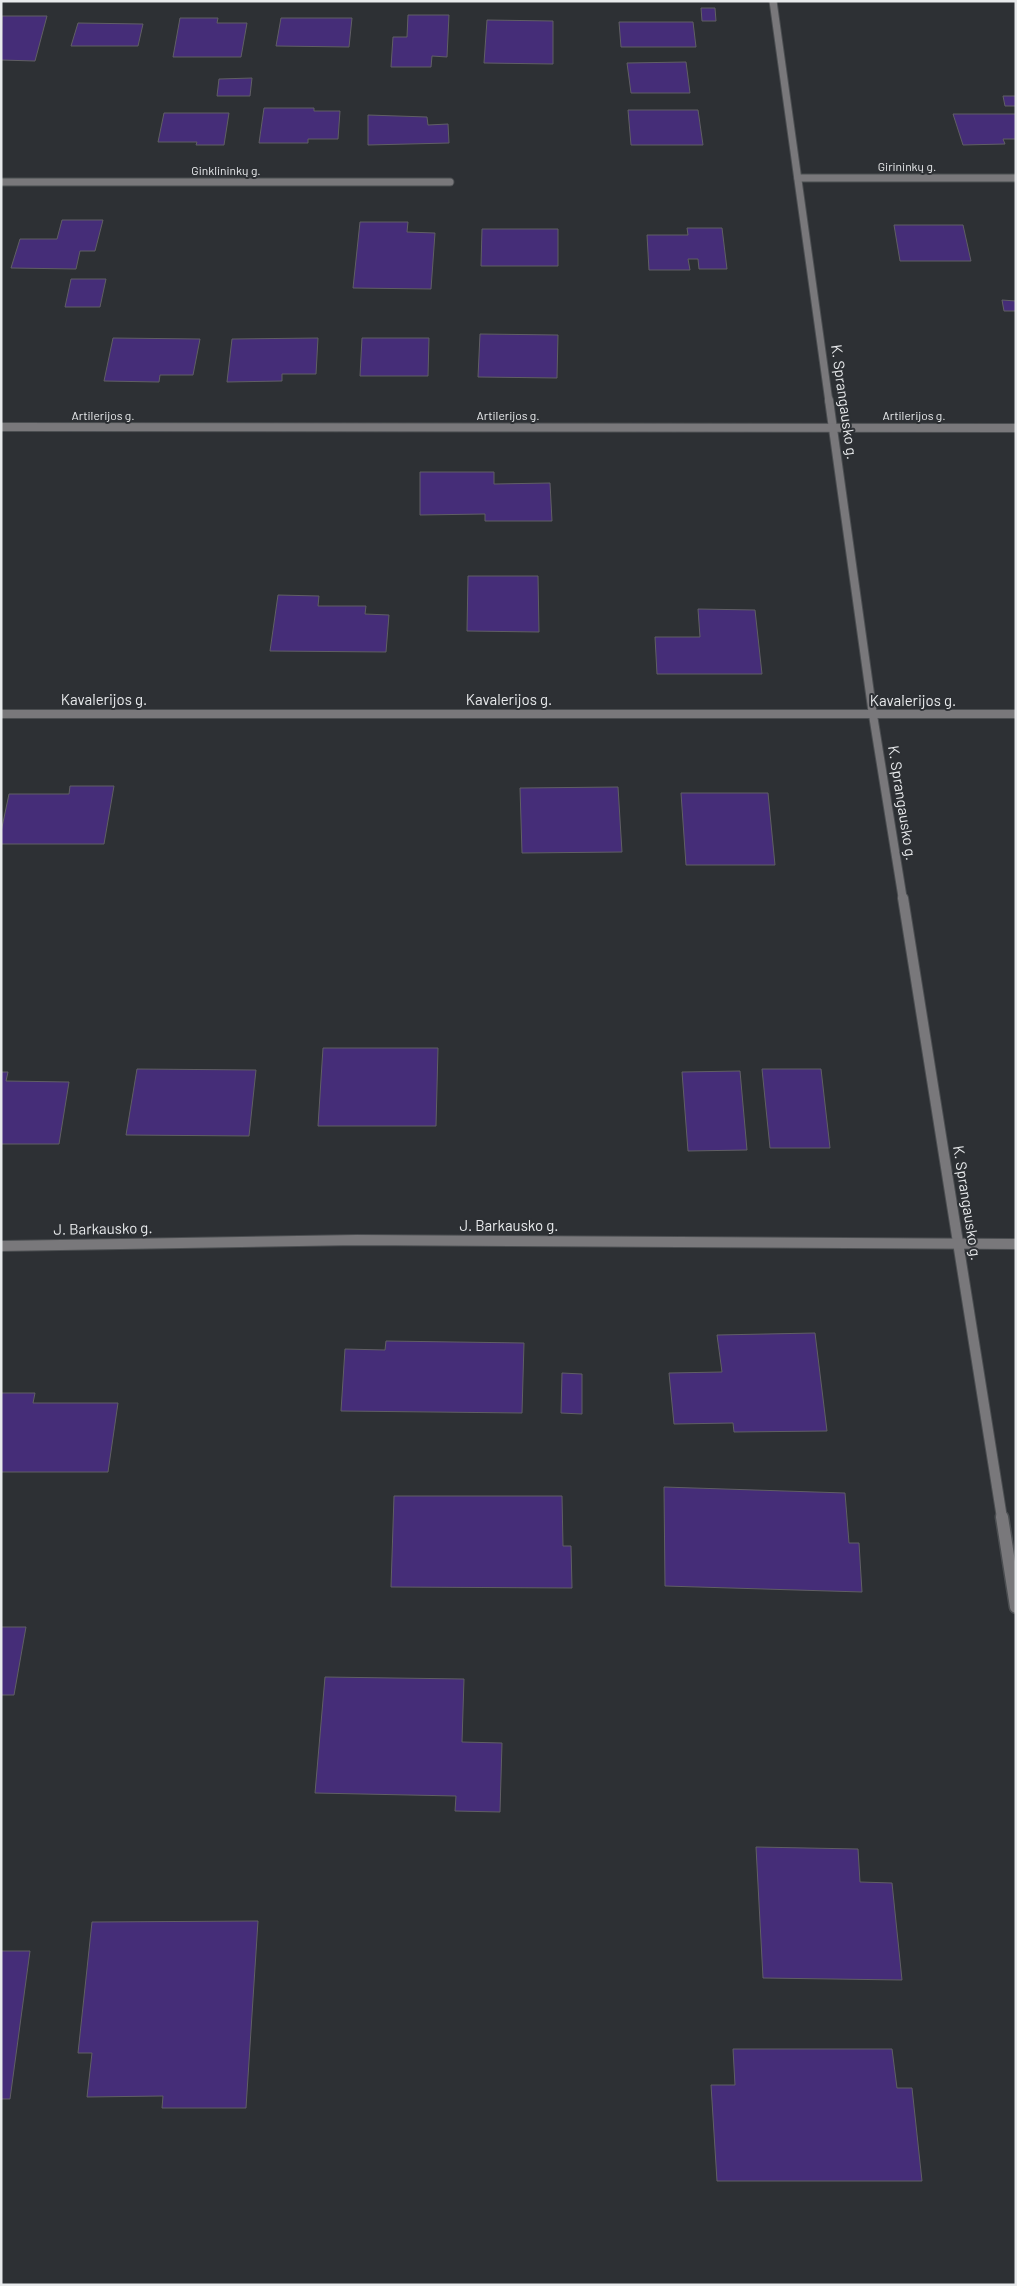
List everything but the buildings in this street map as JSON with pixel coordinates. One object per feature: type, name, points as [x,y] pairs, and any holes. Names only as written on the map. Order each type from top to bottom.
[{"type":"street","name":"K. Sprangausko g.","points":[[773,1],[874,714],[960,1244],[1016,1607]]},
{"type":"street","name":"Girininkų g.","points":[[798,178],[1016,178]]},
{"type":"street","name":"Ginklininkų g.","points":[[1,182],[450,182]]},
{"type":"street","name":"Artilerijos g.","points":[[1,428],[834,426],[1016,428]]},
{"type":"street","name":"Kavalerijos g.","points":[[1,714],[1016,714]]},
{"type":"street","name":"J. Barkausko g.","points":[[1,1246],[358,1240],[1016,1244]]}]
